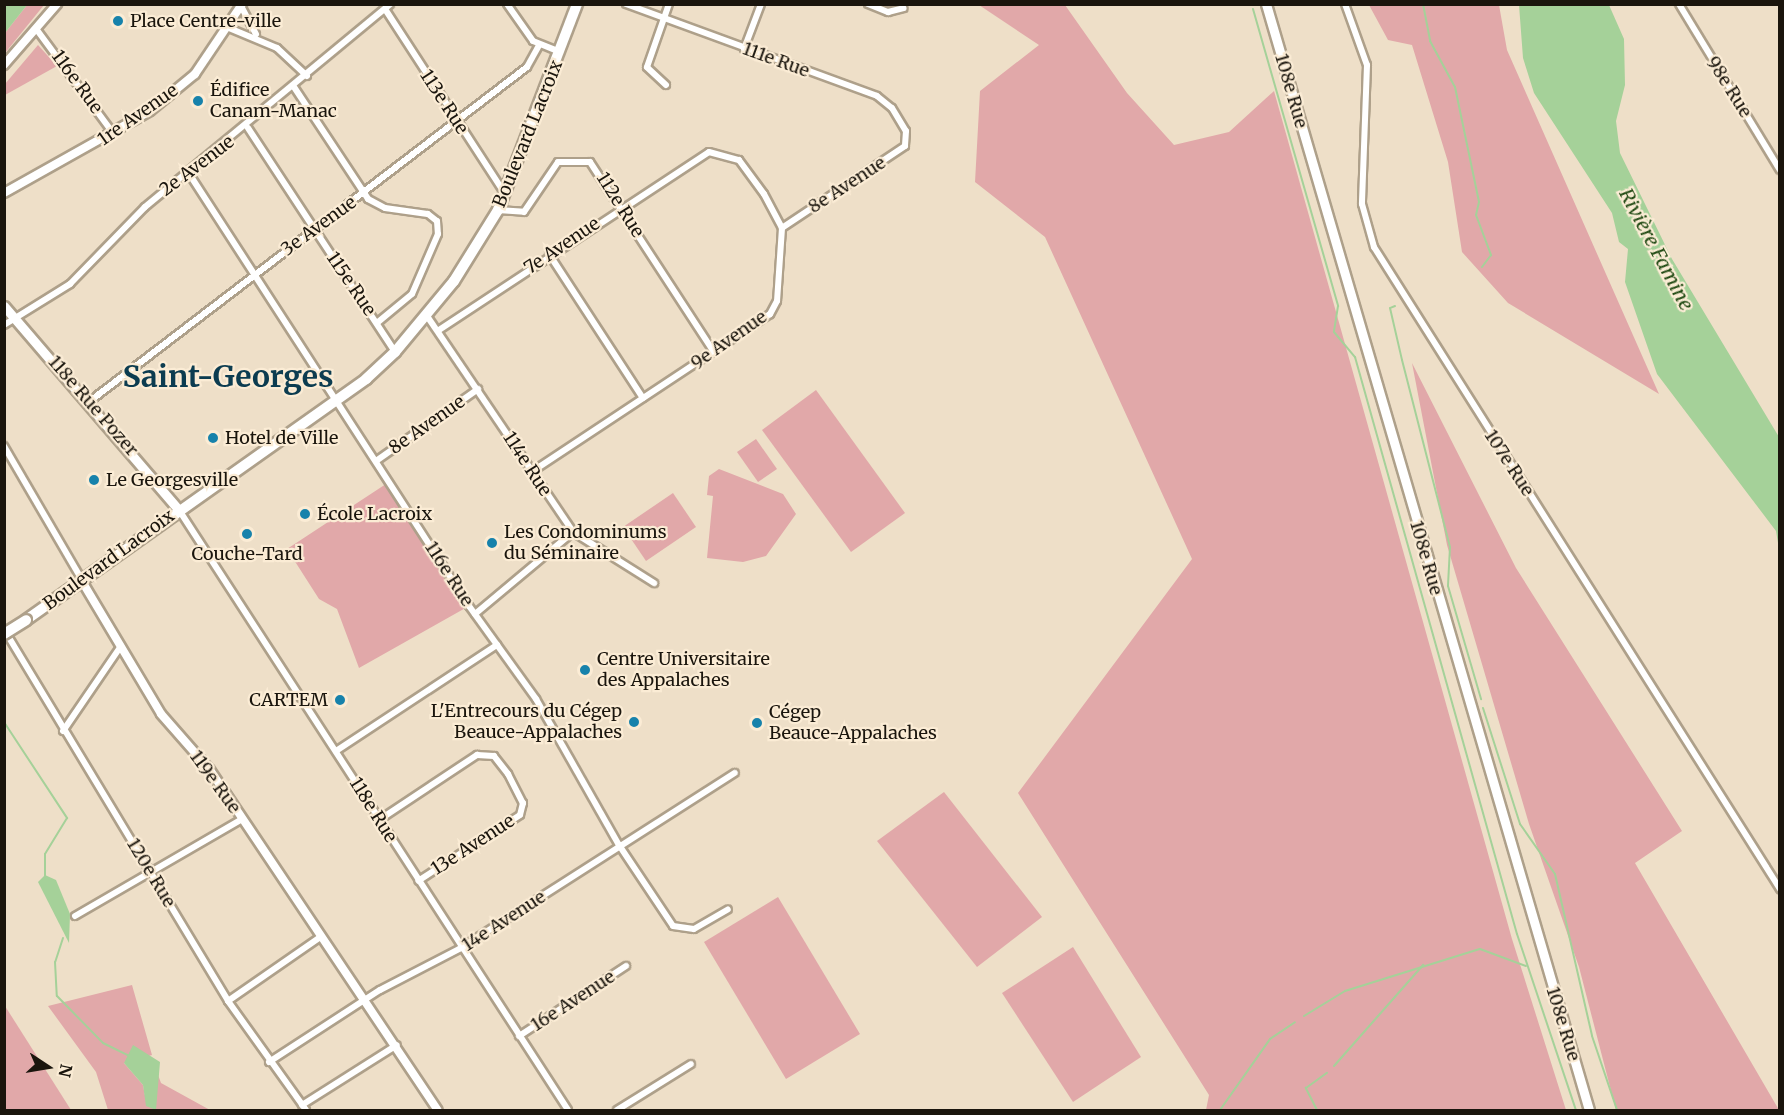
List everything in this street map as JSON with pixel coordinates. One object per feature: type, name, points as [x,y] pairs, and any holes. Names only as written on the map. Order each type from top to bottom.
[{"type":"main road","name":"Boulevard Lacroix","points":[[4,634],[83,583],[179,510],[337,398],[395,352],[427,316],[498,210],[577,4]]},
{"type":"main road","name":"108e Rue","points":[[1266,4],[1589,1110]]},
{"type":"main road","name":"118e Rue Pozer","points":[[4,306],[90,401],[179,510]]},
{"type":"street","points":[[4,65],[37,30],[57,4]]},
{"type":"street","points":[[507,4],[539,45],[560,52]]},
{"type":"street","name":"111e Rue","points":[[626,4],[885,100],[907,138]]},
{"type":"street","points":[[666,86],[647,67],[669,4]]},
{"type":"street","points":[[744,49],[761,4]]},
{"type":"street","points":[[868,4],[888,12],[904,8]]},
{"type":"street","name":"107e Rue","points":[[1345,4],[1367,66],[1362,204],[1374,247],[1779,889]]},
{"type":"street","name":"98e Rue","points":[[1678,4],[1779,170]]},
{"type":"street","points":[[242,5],[261,39]]},
{"type":"street","name":"1re Avenue","points":[[4,193],[114,135],[195,74],[230,28],[242,5]]},
{"type":"street","name":"2e Avenue","points":[[4,326],[70,284],[145,207],[248,128],[387,7]]},
{"type":"street","name":"113e Rue","points":[[387,7],[456,120],[506,194]]},
{"type":"street","points":[[230,28],[261,39],[307,76]]},
{"type":"street","name":"116e Rue","points":[[37,30],[114,135]]},
{"type":"street","name":"3e Avenue","points":[[90,401],[528,67],[539,45]]},
{"type":"street","points":[[294,87],[364,193],[385,208],[433,216],[439,227],[412,294],[377,322]]},
{"type":"street","name":"115e Rue","points":[[248,128],[395,352]]},
{"type":"street","name":"8e Avenue","points":[[782,228],[898,152],[907,138]]},
{"type":"street","name":"7e Avenue","points":[[439,330],[549,254],[709,152],[720,152],[738,160],[753,179],[782,228]]},
{"type":"street","name":"112e Rue","points":[[498,210],[524,212],[553,166],[579,159],[596,167],[714,352]]},
{"type":"street","name":"116e Rue","points":[[188,172],[337,398],[475,614],[542,709],[619,846],[673,926],[694,929],[728,909]]},
{"type":"street","name":"9e Avenue","points":[[531,472],[714,352],[774,306],[782,228]]},
{"type":"street","points":[[549,254],[642,398]]},
{"type":"street","name":"114e Rue","points":[[427,316],[439,330],[531,472],[573,532],[654,583]]},
{"type":"street","name":"8e Avenue","points":[[376,460],[478,389]]},
{"type":"street","name":"119e Rue","points":[[4,446],[161,714],[242,819],[319,938],[397,1046],[436,1110]]},
{"type":"street","name":"118e Rue","points":[[179,510],[568,1110]]},
{"type":"street","points":[[475,614],[573,532]]},
{"type":"street","name":"120e Rue","points":[[4,630],[228,1001],[269,1062],[304,1108]]},
{"type":"street","points":[[336,751],[497,645]]},
{"type":"street","points":[[63,731],[121,646]]},
{"type":"street","name":"13e Avenue","points":[[380,820],[477,755],[494,756],[508,774],[523,802],[520,815],[418,881]]},
{"type":"street","name":"14e Avenue","points":[[269,1062],[364,1001],[461,948],[735,773]]},
{"type":"street","points":[[75,916],[242,819]]},
{"type":"street","points":[[228,1001],[319,938]]},
{"type":"street","name":"16e Avenue","points":[[519,1036],[626,966]]},
{"type":"street","points":[[304,1108],[397,1046]]},
{"type":"street","points":[[617,1110],[691,1064]]},
{"type":"shaded area","points":[[27,5],[44,5],[5,53],[5,33]]},
{"type":"shaded area","points":[[979,5],[1065,5],[1127,93],[1174,145],[1229,132],[1274,91],[1512,939],[1566,1110],[1206,1110],[1209,1095],[1018,793],[1192,559],[1045,237],[975,182],[980,91],[1039,45]]},
{"type":"shaded area","points":[[1369,5],[1499,5],[1507,50],[1659,394],[1508,303],[1462,252],[1448,162],[1412,45],[1388,40]]},
{"type":"shaded area","points":[[38,45],[57,66],[5,95],[5,84]]},
{"type":"shaded area","points":[[1412,363],[1516,568],[1682,831],[1635,863],[1779,1110],[1616,1110],[1579,967],[1529,824],[1447,545]]},
{"type":"shaded area","points":[[816,390],[905,513],[851,552],[762,430]]},
{"type":"shaded area","points":[[756,439],[777,469],[758,482],[737,452]]},
{"type":"shaded area","points":[[719,469],[783,494],[796,514],[766,556],[743,562],[707,558],[713,496],[707,495],[709,476]]},
{"type":"shaded area","points":[[389,482],[469,606],[359,668],[337,609],[319,599],[287,549]]},
{"type":"shaded area","points":[[673,493],[696,527],[646,561],[623,527]]},
{"type":"shaded area","points":[[944,792],[1042,917],[977,967],[877,841]]},
{"type":"shaded area","points":[[778,897],[860,1034],[786,1079],[704,942]]},
{"type":"shaded area","points":[[1073,947],[1141,1057],[1073,1102],[1002,993]]},
{"type":"shaded area","points":[[132,985],[152,1055],[124,1063],[143,1085],[147,1106],[157,1072],[161,1083],[210,1110],[108,1110],[96,1072],[48,1006]]},
{"type":"shaded area","points":[[5,1006],[71,1110],[5,1110]]},
{"type":"water","points":[[4,5],[27,5],[5,33]]},
{"type":"water","name":"Rivière Famine","points":[[1519,5],[1609,5],[1624,39],[1625,85],[1616,121],[1620,153],[1672,259],[1779,437],[1779,549],[1776,531],[1657,374],[1625,282],[1628,249],[1619,242],[1612,213],[1534,93],[1523,58]]},
{"type":"water","points":[[45,875],[56,880],[70,914],[69,943],[38,882]]},
{"type":"water","points":[[133,1045],[160,1062],[156,1110],[146,1106],[143,1085],[124,1063]]},
{"type":"waterway","points":[[1423,4],[1430,41],[1455,87],[1479,202],[1476,215],[1491,255],[1482,267]]},
{"type":"waterway","points":[[1253,9],[1338,306],[1334,332],[1355,357],[1517,934],[1576,1110]]},
{"type":"waterway","points":[[1395,306],[1390,308],[1450,547],[1448,586],[1481,699]]},
{"type":"waterway","points":[[1483,708],[1520,824],[1555,874],[1592,1036],[1617,1110]]},
{"type":"waterway","points":[[4,722],[67,818],[45,854],[45,877]]},
{"type":"waterway","points":[[63,938],[55,962],[57,996],[103,1043],[128,1055]]},
{"type":"waterway","points":[[1304,1016],[1345,991],[1480,949],[1526,966]]},
{"type":"waterway","points":[[1334,1066],[1423,965]]},
{"type":"waterway","points":[[1220,1110],[1270,1039],[1295,1022]]},
{"type":"waterway","points":[[1317,1110],[1306,1088],[1327,1073]]},
{"type":"place","name":"Place Centre-ville","points":[[118,21]]},
{"type":"place","name":"Édifice Canam-Manac","points":[[198,101]]},
{"type":"place","name":"Hotel de Ville","points":[[213,438]]},
{"type":"place","name":"Le Georgesville","points":[[94,480]]},
{"type":"place","name":"École Lacroix","points":[[305,514]]},
{"type":"place","name":"Couche-Tard","points":[[247,534]]},
{"type":"place","name":"Les Condominums du Séminaire","points":[[492,543]]},
{"type":"place","name":"Centre Universitaire des Appalaches","points":[[585,670]]},
{"type":"place","name":"CARTEM","points":[[340,700]]},
{"type":"place","name":"L'Entrecours du Cégep Beauce-Appalaches","points":[[634,722]]},
{"type":"place","name":"Cégep Beauce-Appalaches","points":[[757,723]]},
{"type":"district","name":"Saint-Georges","points":[[228,376]]}]
